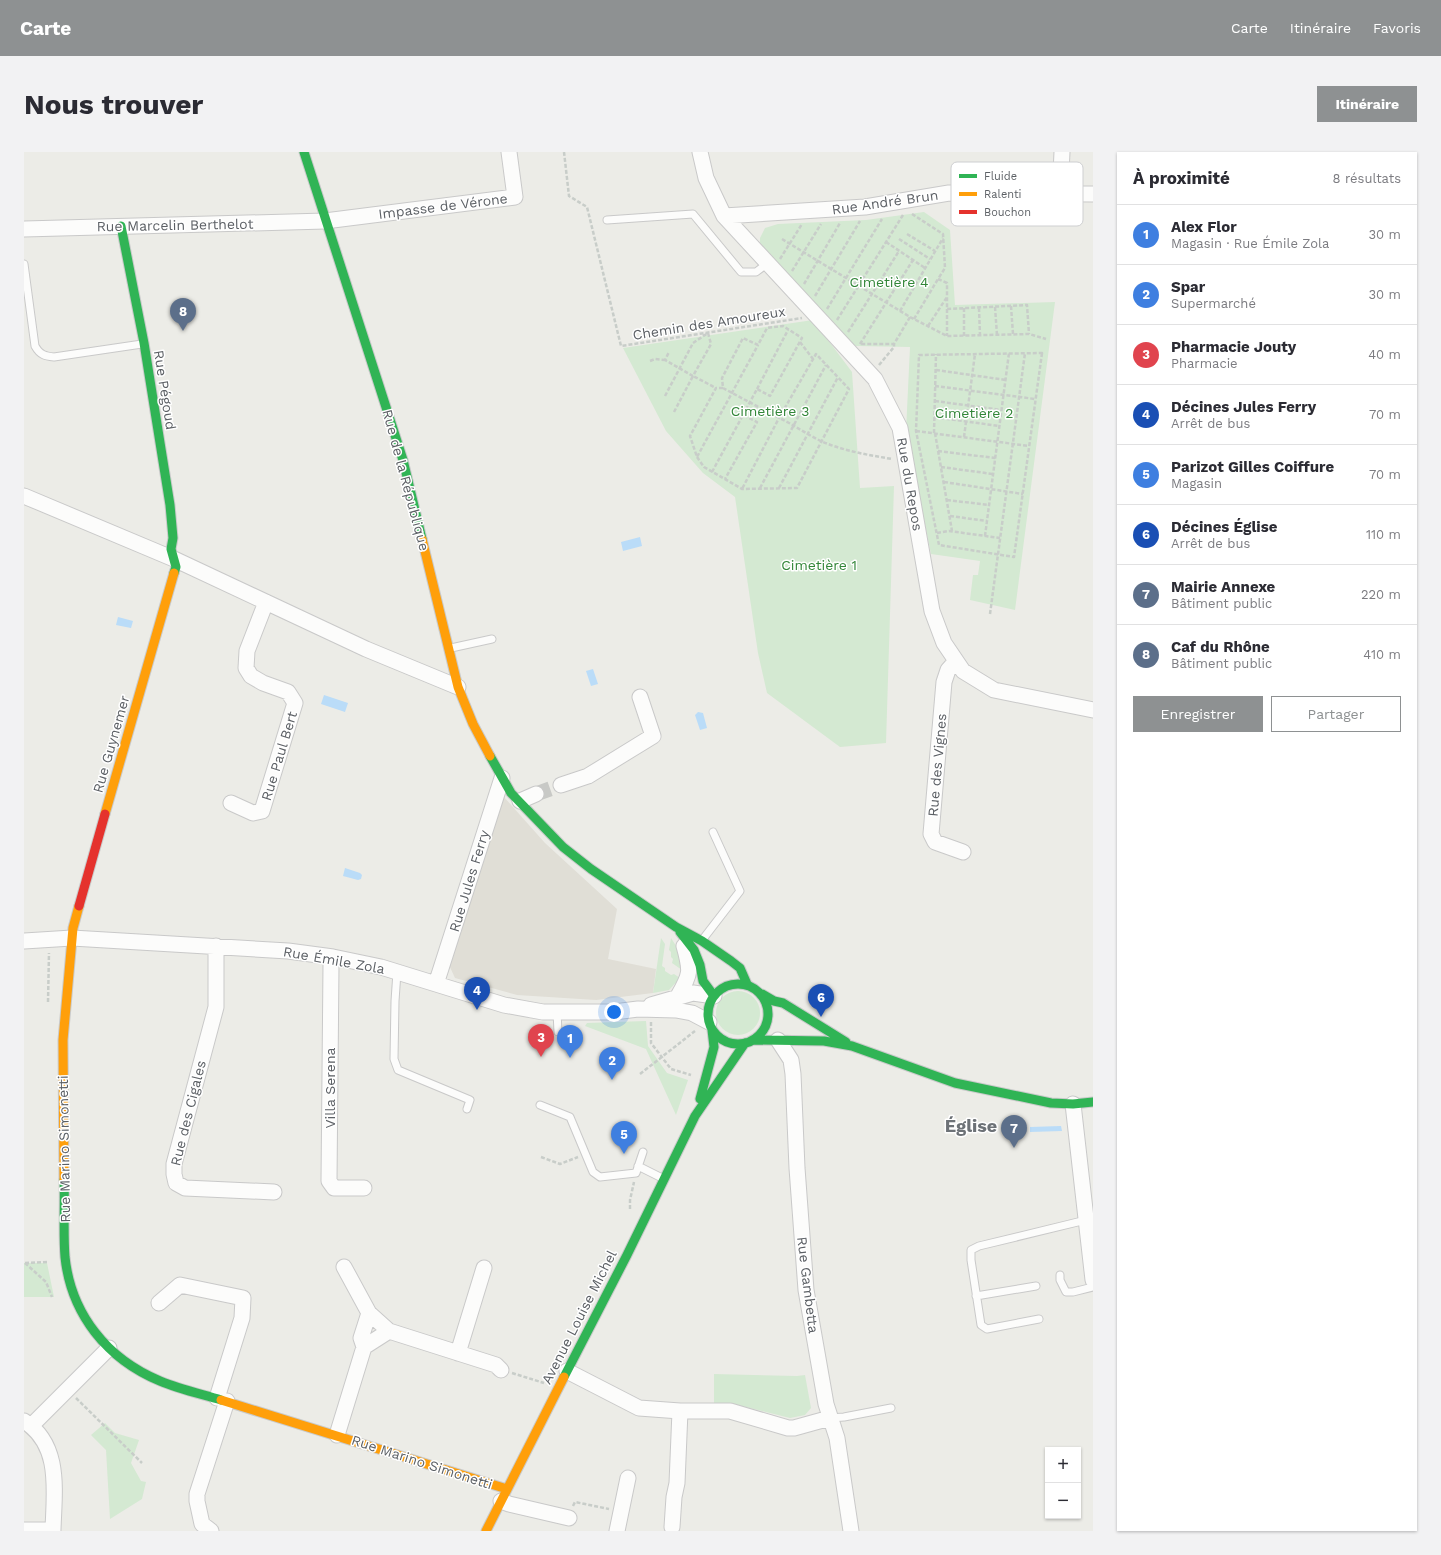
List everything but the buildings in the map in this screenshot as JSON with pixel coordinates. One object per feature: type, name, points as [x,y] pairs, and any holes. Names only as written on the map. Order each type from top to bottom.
[{"type":"street","name":"Rue de la République","points":[[304,152],[403,460],[458,687],[473,724],[511,793],[564,847],[591,869],[679,930],[702,941],[740,968],[747,984]]},
{"type":"street","name":"Impasse de Vérone","points":[[325,221],[515,197],[509,152]]},
{"type":"street","name":"Rue du Repos","points":[[700,152],[706,178],[724,216],[773,262],[823,313],[875,379],[900,428],[932,611],[944,643],[963,672],[994,690],[1093,710]]},
{"type":"street","points":[[1062,152],[1062,162]]},
{"type":"street","name":"Rue André Brun","points":[[724,216],[865,208],[951,193]]},
{"type":"street","name":"Rue Marcelin Berthelot","points":[[24,229],[325,221]]},
{"type":"street","name":"Rue Pégoud","points":[[121,226],[144,343],[170,505],[173,538],[171,549],[174,558]]},
{"type":"street","points":[[24,496],[174,558],[366,649],[458,687]]},
{"type":"street","name":"Rue Guynemer","points":[[72,938],[75,921],[176,567],[174,558]]},
{"type":"street","name":"Rue Paul Bert","points":[[231,803],[253,813],[262,811],[295,703],[288,692],[263,683],[251,676],[246,668],[247,651],[266,602]]},
{"type":"street","name":"Rue des Vignes","points":[[956,661],[948,670],[944,682],[930,834],[935,842],[963,852]]},
{"type":"street","points":[[561,785],[588,776],[653,736],[640,697]]},
{"type":"street","name":"Rue Jules Ferry","points":[[436,984],[502,778]]},
{"type":"street","points":[[520,801],[536,794]]},
{"type":"street","name":"Rue de la République","points":[[679,930],[694,950],[700,965],[703,981],[714,996]]},
{"type":"street","points":[[678,996],[688,979],[689,973],[688,961],[679,930]]},
{"type":"street","name":"Rue Émile Zola","points":[[24,941],[72,938],[288,951],[333,957],[397,972],[504,1005],[543,1012],[614,1012],[638,1009],[683,1010],[706,1027]]},
{"type":"street","name":"Rue Marino Simonetti","points":[[72,938],[63,1040],[65,1257],[72,1290],[82,1313],[92,1330],[109,1348],[132,1367],[160,1381],[337,1435],[504,1495]]},
{"type":"street","name":"Rue des Cigales","points":[[216,946],[216,1007],[174,1164],[176,1183],[185,1188],[274,1192]]},
{"type":"street","name":"Villa Serena","points":[[333,957],[331,965],[330,1181],[334,1188],[364,1188]]},
{"type":"street","points":[[852,1046],[783,1003],[774,1001],[747,984],[738,983],[728,985],[720,989],[710,1004],[706,1027],[726,1042],[735,1044],[754,1040],[824,1041],[852,1046],[942,1080],[955,1083],[1041,1101],[1074,1104],[1093,1102]]},
{"type":"street","name":"Rue Émile Zola","points":[[638,1009],[678,996],[693,993],[714,996]]},
{"type":"street","points":[[754,1040],[766,1027],[769,1019],[769,1010],[762,994]]},
{"type":"street","name":"Avenue Louise Michel","points":[[695,1116],[714,1047],[706,1027]]},
{"type":"street","name":"Rue Gambetta","points":[[778,1040],[791,1060],[806,1290],[830,1418],[837,1438],[851,1531]]},
{"type":"street","name":"Avenue Louise Michel","points":[[486,1531],[695,1116],[734,1056],[745,1043]]},
{"type":"street","points":[[1074,1104],[1093,1280]]},
{"type":"street","points":[[344,1266],[369,1313],[389,1332],[496,1365],[501,1370]]},
{"type":"street","points":[[458,1353],[484,1268]]},
{"type":"street","points":[[159,1303],[180,1285],[243,1298],[242,1318],[197,1494],[202,1528]]},
{"type":"street","name":"Rue Marino Simonetti","points":[[337,1435],[364,1347],[361,1338],[369,1313]]},
{"type":"street","points":[[364,1347],[389,1332]]},
{"type":"street","points":[[24,1530],[53,1530],[54,1468],[48,1447],[28,1423],[68,1389],[109,1348]]},
{"type":"street","points":[[567,1372],[639,1408],[680,1411],[730,1411],[788,1428],[794,1428],[830,1418]]},
{"type":"street","points":[[672,1527],[674,1497],[677,1483],[680,1411]]},
{"type":"street","points":[[617,1531],[628,1478]]},
{"type":"street","points":[[504,1495],[509,1504],[569,1518]]},
{"type":"lane","points":[[607,220],[693,214],[741,272],[756,272],[773,262]]},
{"type":"lane","points":[[24,264],[35,346],[39,353],[44,356],[54,357],[144,343]]},
{"type":"lane","points":[[449,648],[492,639]]},
{"type":"lane","points":[[694,950],[740,891],[713,832]]},
{"type":"lane","points":[[397,972],[394,1059],[398,1070],[470,1100],[467,1109]]},
{"type":"lane","points":[[557,1012],[558,1032]]},
{"type":"lane","points":[[540,1105],[570,1117],[593,1172],[600,1177],[637,1170],[664,1179]]},
{"type":"lane","points":[[637,1170],[643,1152]]},
{"type":"lane","points":[[1039,1319],[987,1329],[981,1325],[971,1260],[971,1250],[979,1246],[1086,1220]]},
{"type":"lane","points":[[1060,1275],[1060,1280],[1066,1292],[1073,1292],[1093,1287]]},
{"type":"lane","points":[[976,1296],[1036,1286]]},
{"type":"lane","points":[[830,1418],[844,1417],[891,1408]]},
{"type":"path","name":"Chemin des Amoureux","points":[[564,152],[569,196],[587,207],[621,346],[823,313]]},
{"type":"path","points":[[896,216],[914,214],[943,234],[945,268],[914,319]]},
{"type":"path","points":[[836,321],[903,215]]},
{"type":"path","points":[[876,220],[889,218]]},
{"type":"path","points":[[840,325],[823,313],[826,311],[882,219]]},
{"type":"path","points":[[810,294],[814,298],[860,221]]},
{"type":"path","points":[[854,222],[866,221]]},
{"type":"path","points":[[834,223],[844,222]]},
{"type":"path","points":[[786,270],[790,274],[821,223]]},
{"type":"path","points":[[814,224],[827,223]]},
{"type":"path","points":[[798,282],[802,286],[840,223]]},
{"type":"path","points":[[773,262],[791,244],[802,224],[808,224]]},
{"type":"path","points":[[907,234],[935,251]]},
{"type":"path","points":[[900,311],[943,237]]},
{"type":"path","points":[[782,238],[910,317],[947,336],[1029,334],[1046,339]]},
{"type":"path","points":[[899,239],[930,259]]},
{"type":"path","points":[[886,242],[925,268]]},
{"type":"path","points":[[844,329],[848,333],[899,251]]},
{"type":"path","points":[[894,344],[859,344],[913,260]]},
{"type":"path","points":[[938,279],[947,284],[947,336]]},
{"type":"path","points":[[928,326],[947,296]]},
{"type":"path","points":[[947,309],[1027,305],[1029,334]]},
{"type":"path","points":[[1011,306],[1013,334]]},
{"type":"path","points":[[996,307],[996,335]]},
{"type":"path","points":[[964,308],[964,336]]},
{"type":"path","points":[[979,308],[980,335]]},
{"type":"path","points":[[870,374],[894,347],[894,344],[910,317]]},
{"type":"path","points":[[697,457],[767,328],[783,326],[802,338],[770,396],[757,389]]},
{"type":"path","points":[[712,472],[788,330]]},
{"type":"path","points":[[665,396],[693,343],[708,333],[711,344],[674,412]]},
{"type":"path","points":[[723,388],[722,378],[743,338],[758,344]]},
{"type":"path","points":[[800,342],[813,359]]},
{"type":"path","points":[[665,360],[669,352]]},
{"type":"path","points":[[985,536],[1009,353]]},
{"type":"path","points":[[990,614],[1025,353]]},
{"type":"path","points":[[1025,353],[1042,353],[1014,557],[939,545],[916,431],[919,355],[1025,353]]},
{"type":"path","points":[[716,388],[690,436],[697,457],[704,467],[742,489],[797,488],[849,389],[816,354],[779,418],[742,489]]},
{"type":"path","points":[[936,354],[934,417],[935,433],[952,531]]},
{"type":"path","points":[[964,437],[975,354]]},
{"type":"path","points":[[650,361],[655,359],[665,360],[716,388],[723,388],[822,441],[857,453],[906,461]]},
{"type":"path","points":[[760,488],[826,365]]},
{"type":"path","points":[[936,370],[1006,380]]},
{"type":"path","points":[[779,488],[838,377]]},
{"type":"path","points":[[935,386],[1036,399]]},
{"type":"path","points":[[935,402],[1001,410]]},
{"type":"path","points":[[725,479],[757,422],[743,415]]},
{"type":"path","points":[[934,417],[999,426]]},
{"type":"path","points":[[916,431],[1029,446]]},
{"type":"path","points":[[938,451],[995,458]]},
{"type":"path","points":[[941,467],[993,474]]},
{"type":"path","points":[[944,482],[1022,494]]},
{"type":"path","points":[[947,500],[989,505]]},
{"type":"path","points":[[950,516],[987,521]]},
{"type":"path","points":[[937,533],[952,531],[1000,538]]},
{"type":"path","points":[[48,985],[49,954]]},
{"type":"path","points":[[650,1018],[651,1043],[671,1069],[694,1075]]},
{"type":"path","points":[[640,1074],[706,1027]]},
{"type":"path","points":[[540,1158],[560,1164],[586,1153]]},
{"type":"path","points":[[630,1213],[630,1200],[637,1170]]},
{"type":"path","points":[[25,1262],[54,1262]]},
{"type":"path","points":[[25,1262],[46,1282],[52,1297]]},
{"type":"path","points":[[501,1370],[548,1384]]},
{"type":"path","points":[[68,1389],[142,1463]]},
{"type":"path","points":[[569,1518],[575,1502],[621,1512]]},
{"type":"shaded area","points":[[503,796],[545,843],[617,909],[608,959],[656,969],[653,993],[596,1000],[517,995],[455,978],[449,965]]},
{"type":"green space","points":[[924,212],[950,230],[955,305],[1055,302],[1015,610],[970,600],[973,575],[978,575],[980,561],[931,554],[906,431],[910,347],[856,346],[849,341],[760,245],[760,238],[765,228],[778,224],[866,220]]},
{"type":"green space","points":[[813,320],[852,372],[860,488],[894,486],[886,743],[840,747],[767,693],[758,653],[735,497],[703,473],[666,431],[623,348]]},
{"type":"green space","points":[[661,938],[665,944],[662,966],[665,968],[665,971],[671,975],[674,974],[680,978],[669,990],[653,993]]},
{"type":"green space","points":[[671,938],[678,949],[682,970],[672,963],[673,959],[669,950]]},
{"type":"green space","points":[[734,991],[742,991],[754,997],[760,1009],[760,1017],[754,1029],[742,1035],[734,1035],[722,1029],[716,1017],[716,1009],[722,997]]},
{"type":"green space","points":[[646,1021],[648,1046],[667,1073],[688,1080],[676,1115],[646,1049],[585,1026],[587,1023]]},
{"type":"green space","points":[[24,1263],[47,1263],[54,1297],[24,1297]]},
{"type":"green space","points":[[714,1374],[805,1375],[811,1408],[805,1415],[790,1418],[738,1405],[714,1403]]},
{"type":"green space","points":[[105,1423],[115,1433],[139,1440],[131,1463],[141,1481],[146,1482],[142,1499],[110,1519],[106,1450],[91,1435]]},
{"type":"water","points":[[640,537],[642,546],[623,551],[621,542]]},
{"type":"water","points":[[118,617],[133,621],[131,628],[116,625]]},
{"type":"water","points":[[593,669],[598,684],[591,686],[586,671]]},
{"type":"water","points":[[324,695],[348,703],[345,712],[321,704]]},
{"type":"water","points":[[698,712],[703,713],[707,728],[700,730],[695,715]]},
{"type":"water","points":[[345,868],[360,873],[362,875],[361,879],[358,880],[343,876]]},
{"type":"water","points":[[1061,1126],[1062,1131],[1030,1132],[1030,1127]]},
{"type":"tunnel","points":[[536,794],[561,785]]},
{"type":"traffic: fast","points":[[304,152],[403,460],[422,539]]},
{"type":"traffic: fast","points":[[121,226],[144,343],[170,505],[173,538],[171,549],[176,567],[174,573]]},
{"type":"traffic: fast","points":[[490,756],[511,793],[563,847],[591,869],[676,927],[702,941],[731,961],[740,968],[747,984]]},
{"type":"traffic: fast","points":[[680,932],[694,950],[700,965],[703,981],[714,996]]},
{"type":"traffic: fast","points":[[732,984],[744,984],[755,989],[763,997],[768,1008],[768,1014],[766,1026],[755,1039],[744,1044],[732,1044],[721,1039],[713,1031],[708,1020],[708,1008],[713,997],[721,989],[732,984]]},
{"type":"traffic: fast","points":[[762,994],[774,1001],[783,1003],[846,1042]]},
{"type":"traffic: fast","points":[[700,1099],[714,1047],[712,1030]]},
{"type":"traffic: fast","points":[[754,1040],[824,1041],[852,1046],[955,1083],[1051,1103],[1073,1104],[1093,1102]]},
{"type":"traffic: fast","points":[[564,1377],[627,1255],[695,1116],[745,1043]]},
{"type":"traffic: fast","points":[[64,1180],[64,1248],[69,1278],[75,1297],[95,1332],[108,1347],[141,1372],[167,1384],[221,1400]]},
{"type":"traffic: slow","points":[[422,539],[458,687],[473,724],[490,756]]},
{"type":"traffic: slow","points":[[105,814],[174,573]]},
{"type":"traffic: slow","points":[[64,1180],[63,1040],[73,928],[79,906]]},
{"type":"traffic: slow","points":[[486,1531],[564,1377]]},
{"type":"traffic: slow","points":[[221,1400],[507,1489]]},
{"type":"traffic: jam","points":[[79,906],[105,814]]},
{"type":"place","name":"Caf du Rhône","points":[[183,331]]},
{"type":"place","name":"Décines Jules Ferry","points":[[477,1010]]},
{"type":"place","name":"Décines Église","points":[[821,1017]]},
{"type":"place","name":"Pharmacie Jouty","points":[[541,1057]]},
{"type":"place","name":"Alex Flor","points":[[570,1058]]},
{"type":"place","name":"Spar","points":[[612,1080]]},
{"type":"place","name":"Mairie Annexe","points":[[1014,1148]]},
{"type":"place","name":"Parizot Gilles Coiffure","points":[[624,1154]]},
{"type":"district","name":"Église","points":[[971,1126]]},
{"type":"park label","name":"Cimetière 4","points":[[889,282]]},
{"type":"park label","name":"Cimetière 3","points":[[770,411]]},
{"type":"park label","name":"Cimetière 2","points":[[974,413]]},
{"type":"park label","name":"Cimetière 1","points":[[819,565]]}]
